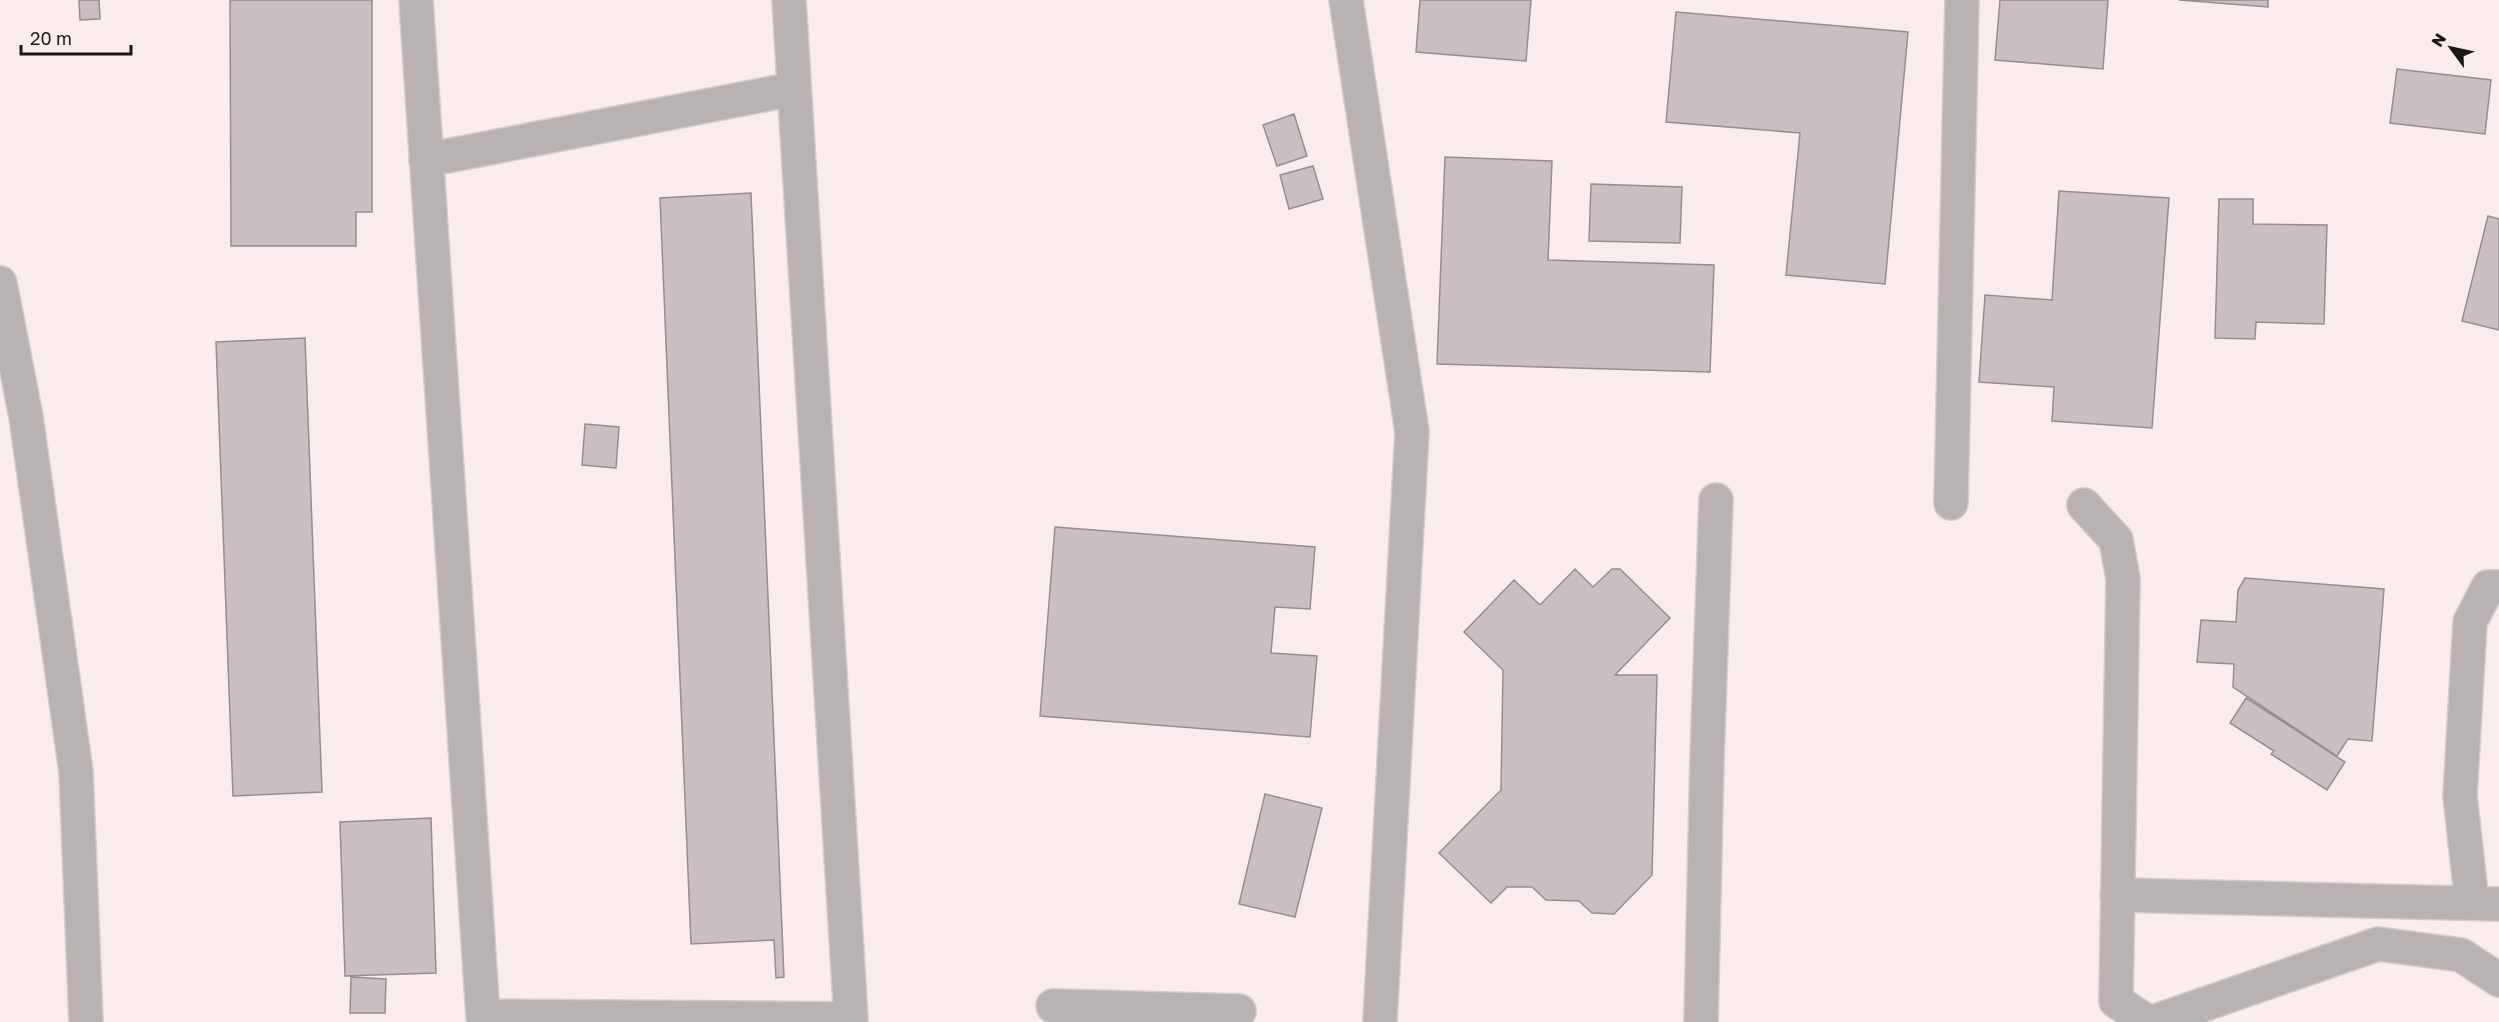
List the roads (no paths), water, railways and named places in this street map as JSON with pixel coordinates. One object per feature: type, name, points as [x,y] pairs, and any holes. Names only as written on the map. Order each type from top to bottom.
[{"type":"street","points":[[416,0],[483,1016],[851,1019],[789,0]]},
{"type":"street","points":[[1346,0],[1412,432],[1380,1021]]},
{"type":"street","points":[[1951,503],[1962,0]]},
{"type":"street","points":[[426,160],[794,89]]},
{"type":"street","points":[[0,283],[26,417],[76,772],[86,1022]]},
{"type":"street","points":[[1701,1022],[1716,500]]},
{"type":"street","points":[[2084,505],[2116,540],[2123,579],[2116,1001],[2148,1022]]},
{"type":"street","points":[[2117,895],[2486,904],[2460,796],[2470,622],[2488,587],[2499,587]]},
{"type":"street","points":[[2153,1022],[2378,944],[2461,955],[2499,980]]},
{"type":"street","points":[[1053,1006],[1239,1011]]}]
